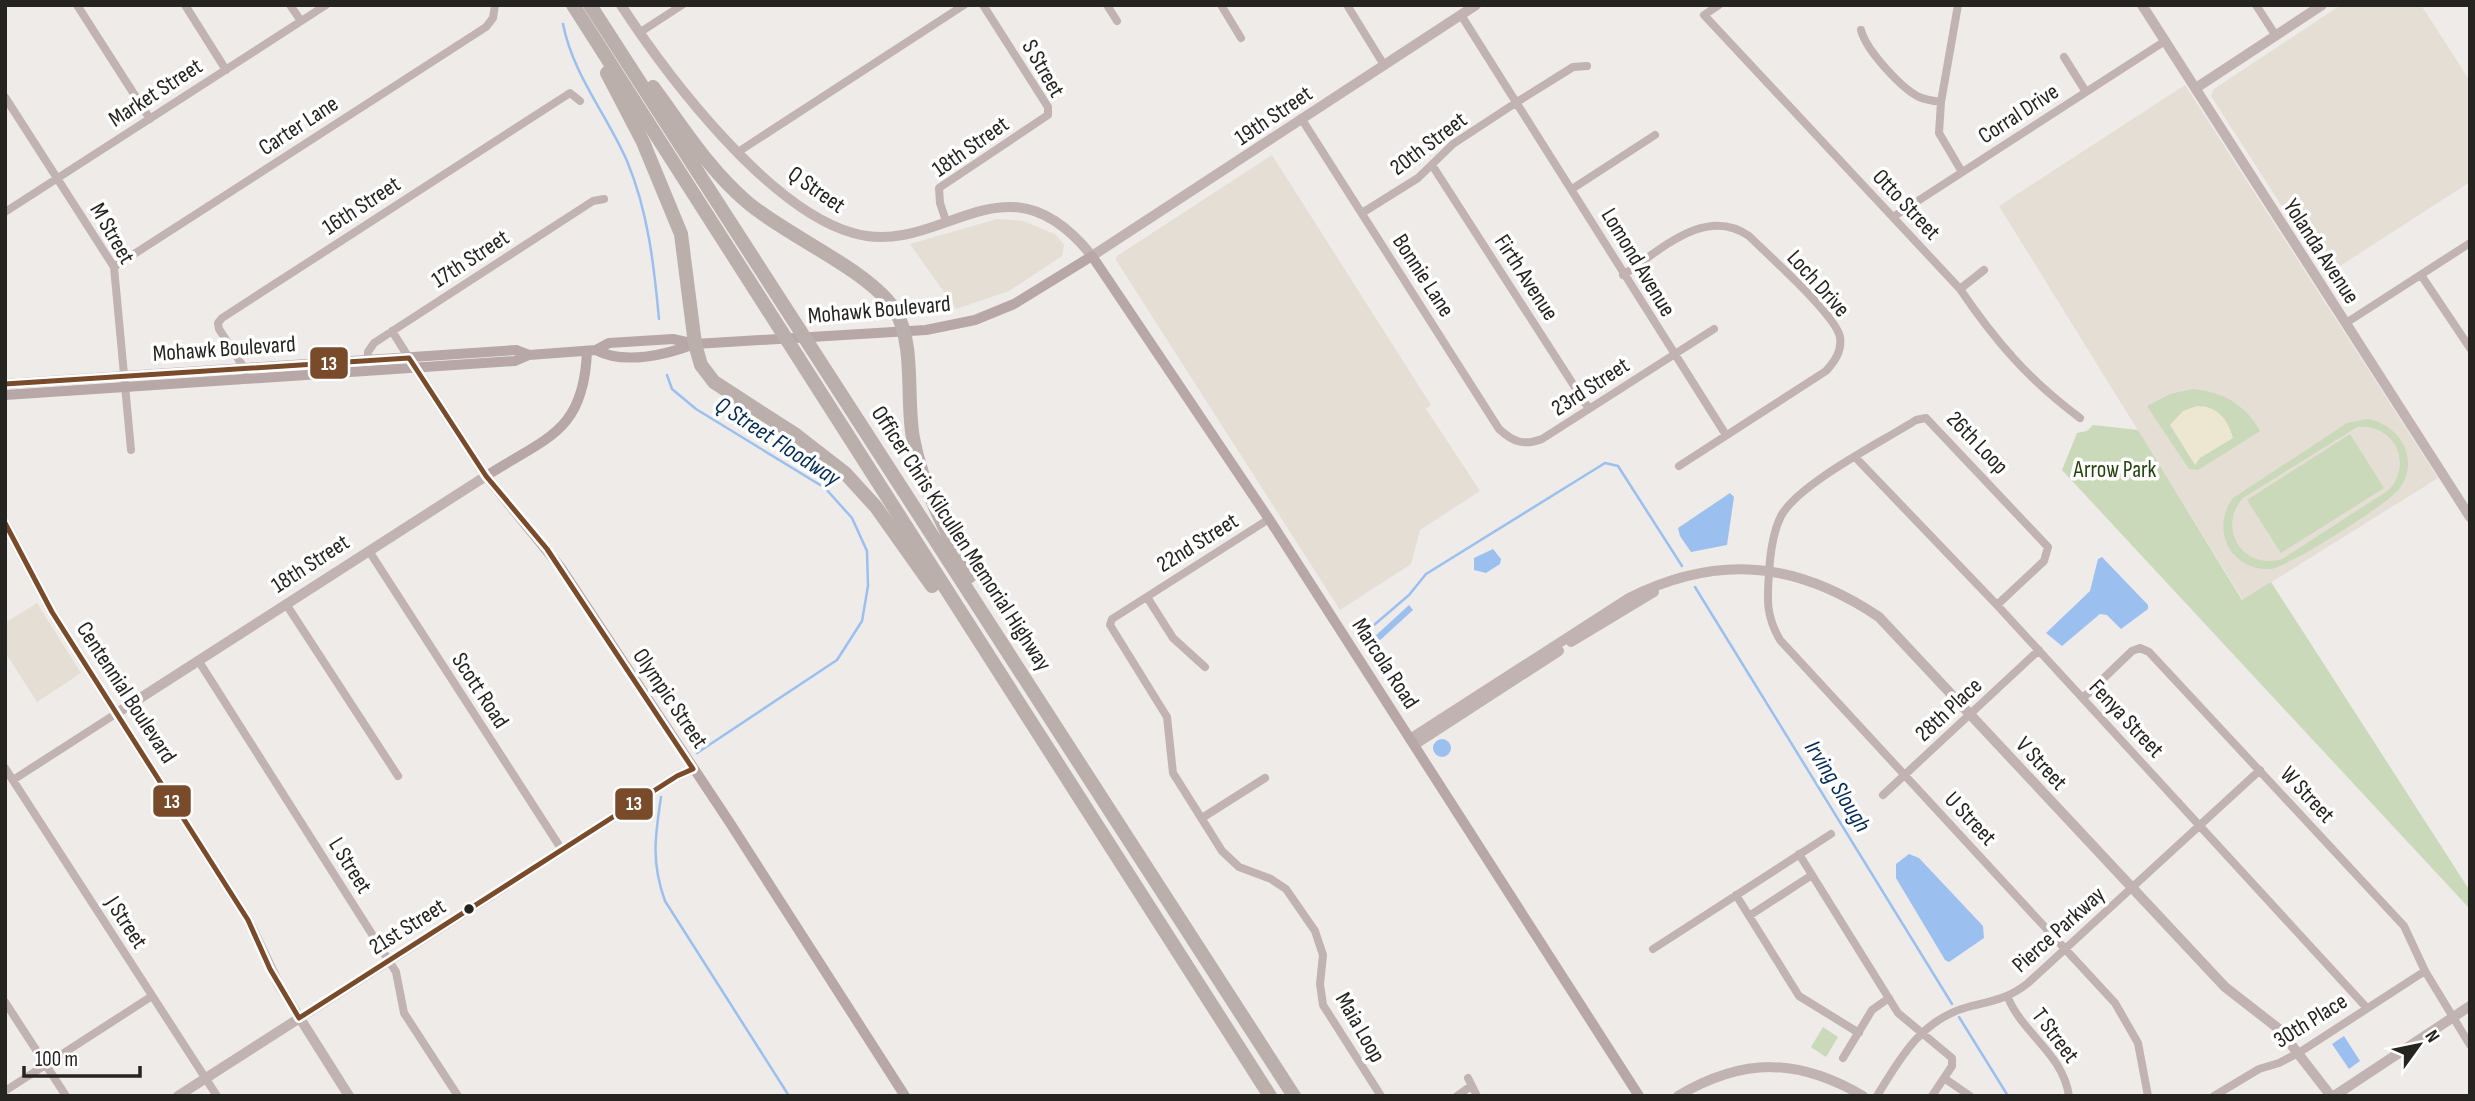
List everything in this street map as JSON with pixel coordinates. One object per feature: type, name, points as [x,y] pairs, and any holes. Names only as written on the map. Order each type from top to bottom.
[{"type":"highway","name":"Officer Chris Kilcullen Memorial Highway","points":[[573,5],[1270,1096]]},
{"type":"highway","name":"Officer Chris Kilcullen Memorial Highway","points":[[590,5],[1294,1096]]},
{"type":"highway","points":[[600,48],[608,76],[643,142],[681,234],[695,344],[701,365],[714,382],[825,456],[857,485],[1029,722]]},
{"type":"highway","points":[[619,51],[636,64],[701,152],[747,203],[885,296],[904,330],[912,437],[922,477],[949,536],[1015,660]]},
{"type":"main road","name":"Mohawk Boulevard","points":[[5,384],[124,376],[247,374],[412,363],[515,361],[529,355],[591,351],[611,358],[673,353],[695,344],[926,330],[999,312],[1092,256]]},
{"type":"main road","name":"Marcola Road","points":[[1092,256],[1269,519],[1639,1096]]},
{"type":"main road","name":"18th Street","points":[[486,476],[557,430],[575,411],[583,391],[591,351]]},
{"type":"main road","name":"Mohawk Boulevard","points":[[5,395],[125,388],[368,360],[412,363]]},
{"type":"main road","name":"Olympic Street","points":[[412,363],[486,476],[547,549],[905,1096]]},
{"type":"street","points":[[77,5],[150,119]]},
{"type":"street","points":[[185,5],[226,70]]},
{"type":"street","points":[[290,5],[301,21]]},
{"type":"street","name":"Market Street","points":[[5,212],[326,5]]},
{"type":"street","name":"Q Street","points":[[621,5],[684,94],[738,152],[779,188],[834,227],[855,234],[891,237],[989,208],[1029,211],[1064,227],[1092,256]]},
{"type":"street","points":[[639,33],[682,5]]},
{"type":"street","points":[[738,152],[964,5]]},
{"type":"street","name":"S Street","points":[[983,5],[1048,107],[1048,115]]},
{"type":"street","points":[[1107,5],[1118,21]]},
{"type":"street","points":[[1221,5],[1241,37]]},
{"type":"street","points":[[1347,5],[1384,65]]},
{"type":"street","name":"19th Street","points":[[1092,256],[1476,5]]},
{"type":"street","name":"Otto Street","points":[[1719,5],[1704,15],[1960,289],[1993,336],[2026,375],[2080,418]]},
{"type":"street","points":[[1958,5],[1941,102],[1939,133],[1962,172]]},
{"type":"street","name":"Yolanda Avenue","points":[[2142,5],[2470,517]]},
{"type":"street","points":[[2256,5],[2276,36]]},
{"type":"street","points":[[2196,88],[2322,5]]},
{"type":"street","name":"Carter Lane","points":[[114,267],[486,27],[495,7]]},
{"type":"street","name":"Lomond Avenue","points":[[1461,15],[1726,435]]},
{"type":"street","points":[[1861,30],[1868,47],[1907,89],[1921,98],[1941,102]]},
{"type":"street","name":"Corral Drive","points":[[1893,217],[2165,41]]},
{"type":"street","points":[[2064,57],[2086,92]]},
{"type":"street","points":[[1517,102],[1573,67],[1587,66]]},
{"type":"street","name":"16th Street","points":[[247,374],[219,329],[218,323],[222,318],[570,93],[580,101]]},
{"type":"street","name":"M Street","points":[[5,97],[114,267],[118,281],[131,450]]},
{"type":"street","name":"20th Street","points":[[1362,213],[1432,165],[1453,144],[1517,102]]},
{"type":"street","name":"18th Street","points":[[946,221],[940,203],[939,188],[1048,115]]},
{"type":"street","name":"Bonnie Lane","points":[[1301,118],[1499,429],[1515,441],[1524,443]]},
{"type":"street","points":[[1572,189],[1656,135]]},
{"type":"street","name":"Firth Avenue","points":[[1432,165],[1589,409]]},
{"type":"street","name":"17th Street","points":[[368,360],[371,346],[392,331],[593,201],[604,199]]},
{"type":"street","name":"Loch Drive","points":[[1623,275],[1693,230],[1721,223],[1737,227],[1749,236],[1836,327],[1840,348],[1836,360],[1826,371],[1679,466]]},
{"type":"street","points":[[2346,323],[2470,243]]},
{"type":"street","points":[[1960,289],[1984,270]]},
{"type":"street","points":[[2421,275],[2470,348]]},
{"type":"street","points":[[1674,355],[1714,329]]},
{"type":"street","name":"Olympic Street","points":[[392,331],[412,363]]},
{"type":"street","name":"23rd Street","points":[[1524,443],[1542,439],[1674,355]]},
{"type":"street","name":"26th Loop","points":[[1769,570],[1775,533],[1789,505],[1806,490],[1919,418],[1931,421],[2048,547],[2044,561],[1997,605]]},
{"type":"street","name":"Fenya Street","points":[[1856,458],[2039,650],[2366,1007]]},
{"type":"street","name":"18th Street","points":[[13,780],[486,476]]},
{"type":"street","name":"22nd Street","points":[[1147,597],[1269,519]]},
{"type":"street","name":"Centennial Boulevard","points":[[5,523],[52,612],[248,919],[273,975],[349,1096]]},
{"type":"street","name":"Scott Road","points":[[369,551],[562,850]]},
{"type":"street","name":"V Street","points":[[1412,742],[1629,598],[1669,582],[1705,572],[1769,570],[1826,585],[1879,617],[2225,987],[2279,1029],[2333,1096]]},
{"type":"street","name":"U Street","points":[[1769,570],[1766,604],[1780,640],[2115,1003],[2131,1029],[2143,1058],[2148,1096]]},
{"type":"street","points":[[1147,597],[1173,638],[1205,667]]},
{"type":"street","name":"Maia Loop","points":[[1147,597],[1112,619],[1110,625],[1167,717],[1173,773],[1231,860],[1248,872],[1279,883],[1292,895],[1320,943],[1320,994],[1323,1005],[1381,1096]]},
{"type":"street","points":[[286,604],[398,776]]},
{"type":"street","name":"W Street","points":[[2082,698],[2121,660],[2136,649],[2143,649],[2260,770],[2404,926],[2425,971],[2470,1045]]},
{"type":"street","name":"28th Place","points":[[1883,796],[2039,650]]},
{"type":"street","name":"L Street","points":[[198,660],[389,960],[396,972],[404,1013],[458,1096]]},
{"type":"street","name":"J Street","points":[[5,768],[217,1096]]},
{"type":"street","name":"21st Street","points":[[178,1096],[677,776],[693,769]]},
{"type":"street","name":"Pierce Parkway","points":[[1877,1096],[1902,1054],[1920,1034],[1951,1013],[2008,998],[2066,950],[2260,770]]},
{"type":"street","points":[[1202,818],[1265,778]]},
{"type":"street","points":[[1653,949],[1831,834]]},
{"type":"street","points":[[1799,854],[1898,1013],[1952,1058],[1951,1066],[1932,1096]]},
{"type":"street","points":[[1749,916],[1812,875]]},
{"type":"street","points":[[1736,895],[1799,996],[1859,1033]]},
{"type":"street","name":"30th Place","points":[[2214,1096],[2259,1069],[2280,1063],[2300,1052],[2425,971]]},
{"type":"street","points":[[5,1091],[152,996]]},
{"type":"street","points":[[1843,1058],[1871,1010],[1889,998]]},
{"type":"street","name":"T Street","points":[[2008,998],[2020,1020],[2063,1071],[2069,1096]]},
{"type":"street","points":[[5,1002],[66,1096]]},
{"type":"street","points":[[2333,1096],[2470,1006]]},
{"type":"street","points":[[1678,1096],[1707,1079],[1772,1067],[1794,1067],[1832,1078],[1863,1096]]},
{"type":"street","points":[[1944,1078],[1970,1096]]},
{"type":"street","points":[[1457,1096],[1469,1082],[1478,1096]]},
{"type":"shaded area","points":[[2341,5],[2421,5],[2470,81],[2470,182],[2326,275],[2211,96],[2214,89]]},
{"type":"shaded area","points":[[2185,85],[2438,478],[2243,600],[1999,206]]},
{"type":"shaded area","points":[[1272,155],[1431,405],[1426,409],[1480,491],[1420,530],[1411,564],[1340,610],[1116,260],[1117,256]]},
{"type":"shaded area","points":[[997,219],[1023,221],[1055,234],[1064,245],[1062,256],[1009,291],[956,309],[910,244]]},
{"type":"shaded area","points":[[37,603],[81,673],[37,702],[5,652],[5,623]]},
{"type":"green space","points":[[2193,389],[2214,393],[2232,401],[2247,413],[2260,431],[2198,470],[2189,469],[2147,406],[2170,394]]},
{"type":"green space","points":[[2368,419],[2379,422],[2397,436],[2404,445],[2408,466],[2400,488],[2359,520],[2280,566],[2270,569],[2246,564],[2229,548],[2223,529],[2226,510],[2233,498],[2347,423]],"holes":[[[2357,427],[2370,427],[2381,431],[2396,446],[2400,468],[2389,490],[2282,559],[2268,561],[2245,553],[2233,534],[2232,522],[2235,510],[2243,498]]]},
{"type":"green space","name":"Arrow Park","points":[[2093,425],[2138,430],[2242,600],[2271,582],[2470,891],[2470,909],[2062,470],[2077,433],[2087,431]]},
{"type":"green space","points":[[2350,434],[2384,488],[2281,553],[2247,500]]},
{"type":"green space","points":[[1823,1027],[1838,1037],[1826,1057],[1811,1047]]},
{"type":"sand","points":[[2197,406],[2210,408],[2221,415],[2233,438],[2200,458],[2195,465],[2170,425],[2183,411]]},
{"type":"water","points":[[1730,493],[1734,497],[1727,545],[1691,552],[1678,528]]},
{"type":"water","points":[[1493,549],[1501,559],[1500,564],[1486,573],[1474,570],[1474,558]]},
{"type":"water","points":[[2102,557],[2148,605],[2148,609],[2121,629],[2107,615],[2100,614],[2062,646],[2046,633],[2090,591],[2098,559]]},
{"type":"water","points":[[1409,605],[1413,610],[1377,643],[1373,638]]},
{"type":"water","points":[[1442,739],[1448,742],[1451,748],[1448,754],[1442,757],[1436,754],[1433,748],[1436,742]]},
{"type":"water","points":[[1909,854],[1919,858],[1983,926],[1984,938],[1949,962],[1945,960],[1896,878],[1896,864]]},
{"type":"water","points":[[2344,1036],[2360,1061],[2349,1069],[2332,1044]]},
{"type":"waterway","name":"Q Street Floodway","points":[[563,24],[574,60],[619,144],[634,180],[649,238],[659,319]]},
{"type":"waterway","name":"Q Street Floodway","points":[[667,375],[672,389],[696,409],[825,488],[852,518],[867,551],[868,586],[862,621],[837,660],[697,753]]},
{"type":"waterway","points":[[1360,637],[1409,595],[1426,574],[1605,463],[1618,466],[1682,566]]},
{"type":"waterway","name":"Irving Slough","points":[[1695,587],[1952,1004]]},
{"type":"waterway","name":"Q Street Floodway","points":[[661,797],[656,862],[665,901],[789,1096]]},
{"type":"waterway","name":"Irving Slough","points":[[1959,1017],[2008,1096]]},
{"type":"transit line","name":"13","points":[[5,384],[409,358],[486,476],[547,549],[693,769],[677,776],[299,1018],[270,969],[248,920],[52,612],[5,523]]}]
